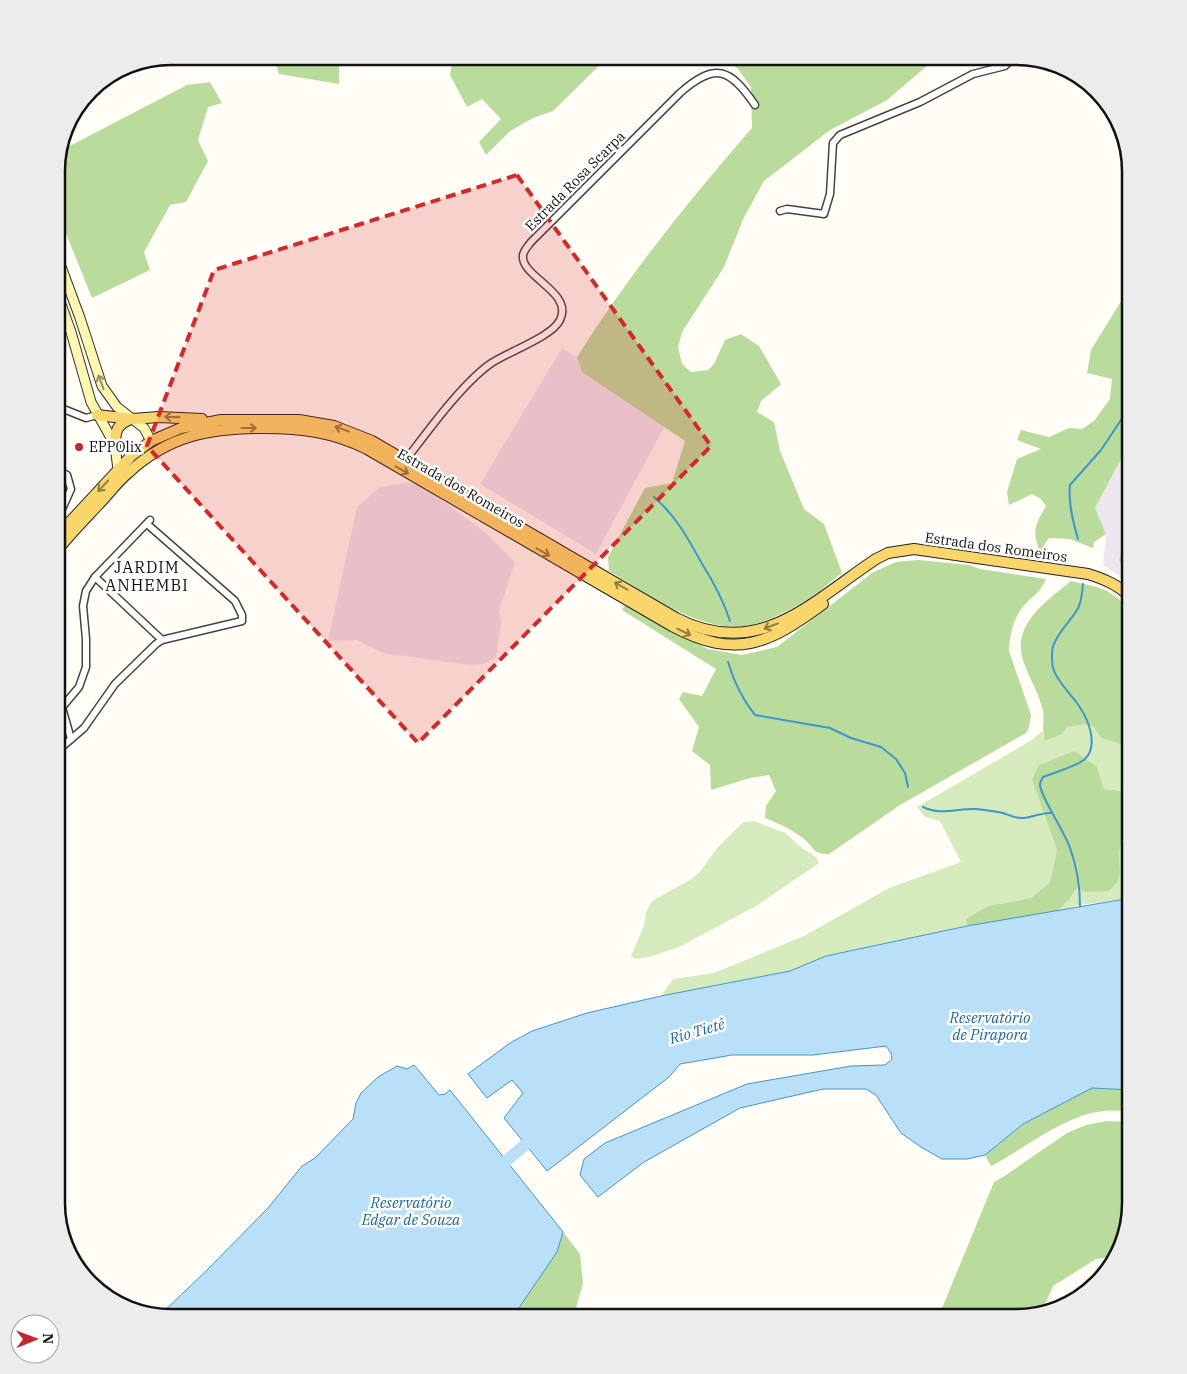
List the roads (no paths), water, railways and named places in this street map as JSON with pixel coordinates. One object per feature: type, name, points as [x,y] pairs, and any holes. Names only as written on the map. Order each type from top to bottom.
[{"type":"main road","points":[[97,415],[132,419],[159,417],[221,420]]},
{"type":"main road","points":[[115,445],[115,431],[126,421],[132,419]]},
{"type":"main road","name":"Estrada dos Romeiros","points":[[65,541],[123,472],[131,456],[151,441],[181,428],[221,420],[284,419],[324,423],[361,436],[676,618],[710,631],[751,632],[772,626],[797,613],[876,559],[900,550],[926,550],[1088,574],[1107,581],[1122,590]]},
{"type":"main road","name":"Estrada dos Romeiros","points":[[65,528],[123,472],[172,443],[213,430],[284,428],[331,434],[367,449],[672,626],[696,638],[720,644],[764,640],[786,630],[825,602],[856,573]]},
{"type":"street","points":[[780,211],[787,208],[824,214],[830,194],[833,143],[840,135],[920,102],[973,74],[1006,65]]},
{"type":"street","name":"Estrada Rosa Scarpa","points":[[405,461],[458,396],[481,372],[501,358],[548,332],[559,322],[563,312],[560,299],[534,275],[524,260],[523,256],[526,250],[537,236],[680,93],[699,77],[707,73],[723,73],[748,94],[755,105]]},
{"type":"street","points":[[65,277],[102,386],[117,407],[144,428],[151,441]]},
{"type":"street","points":[[65,315],[91,402],[115,445],[123,472]]},
{"type":"street","points":[[65,410],[86,418],[97,415]]},
{"type":"street","points":[[65,474],[72,490],[65,503]]},
{"type":"street","points":[[65,704],[79,687],[84,675],[86,662],[84,598],[89,585],[149,522],[235,601],[243,619],[241,622],[162,640],[150,649],[115,684],[90,722],[65,744]]},
{"type":"street","points":[[95,577],[162,640]]},
{"type":"street","points":[[65,714],[71,738]]},
{"type":"water","name":"Reservatório de Pirapora","points":[[1122,900],[1122,1090],[1092,1088],[1023,1124],[985,1155],[967,1159],[942,1159],[901,1133],[876,1095],[866,1089],[823,1089],[740,1108],[644,1162],[598,1197],[580,1175],[584,1159],[605,1143],[747,1084],[851,1066],[885,1065],[892,1059],[891,1053],[886,1046],[813,1055],[732,1055],[680,1064],[669,1077],[547,1171],[504,1118],[523,1093],[512,1080],[487,1098],[468,1074],[510,1043],[532,1031],[587,1013],[661,996],[790,971],[826,956],[967,926]]},
{"type":"water","name":"Reservatório Edgar de Souza","points":[[414,1065],[439,1095],[445,1094],[450,1090],[563,1232],[557,1252],[518,1309],[167,1309],[268,1208],[302,1166],[315,1158],[353,1119],[356,1103],[361,1093],[378,1077],[397,1066],[407,1069]]},
{"type":"waterway","points":[[1078,539],[1070,506],[1070,485],[1101,450],[1122,418]]},
{"type":"waterway","points":[[654,497],[675,519],[686,536],[717,590],[730,621]]},
{"type":"waterway","points":[[1080,906],[1078,877],[1068,842],[1044,796],[1040,784],[1043,777],[1081,762],[1085,759],[1091,747],[1091,732],[1086,718],[1055,673],[1052,660],[1055,642],[1079,607],[1083,584]]},
{"type":"waterway","points":[[728,662],[739,690],[755,715],[830,728],[851,738],[881,747],[896,759],[905,773],[908,787]]},
{"type":"waterway","points":[[923,807],[936,811],[979,809],[1021,818],[1052,813]]},
{"type":"waterway","name":"Rio Tietê","points":[[494,1171],[538,1134]]},
{"type":"place","name":"EPPOlix","points":[[79,447]]},
{"type":"district","name":"JARDIM ANHEMBI","points":[[147,576]]}]
